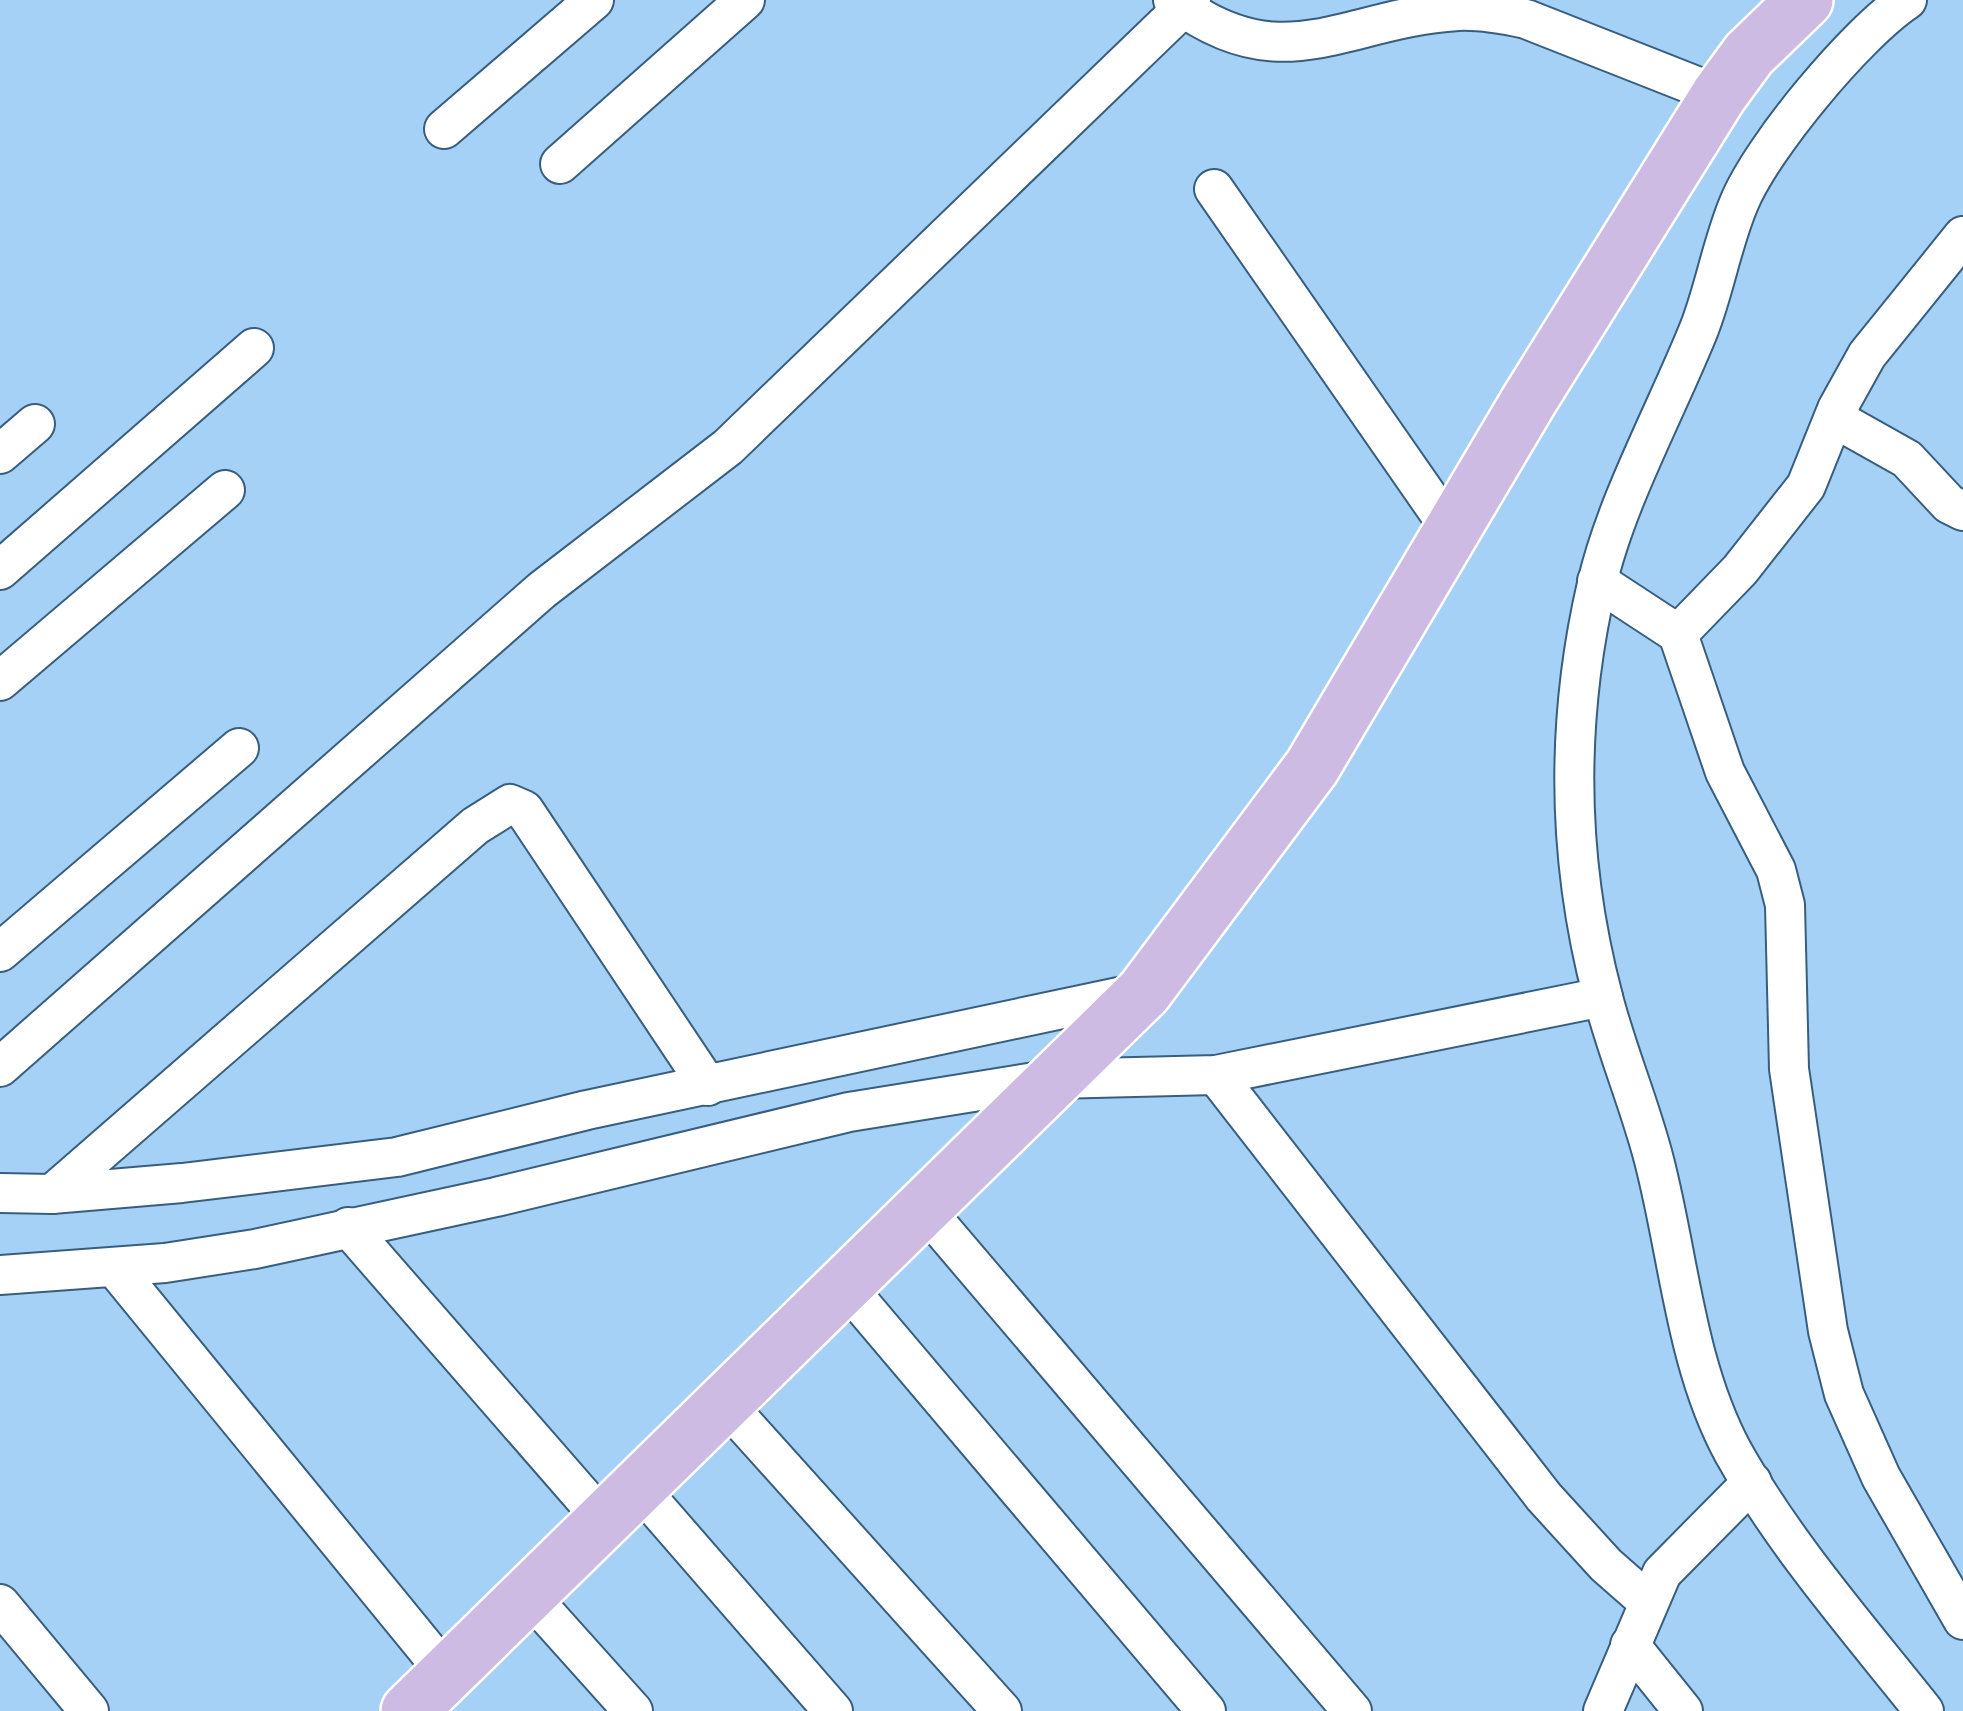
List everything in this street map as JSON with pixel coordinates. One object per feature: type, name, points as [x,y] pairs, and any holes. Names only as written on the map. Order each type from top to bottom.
[{"type":"main road","points":[[428,1693],[1144,992],[1312,767],[1451,530],[1719,95],[1748,54],[1805,0]]},
{"type":"street","points":[[444,130],[594,0]]},
{"type":"street","points":[[560,164],[745,0]]},
{"type":"street","points":[[1907,0],[1867,32],[1840,61],[1764,159],[1739,200],[1700,328],[1666,399],[1598,580],[1579,685],[1573,825],[1580,889],[1603,997],[1654,1158],[1680,1291],[1717,1417],[1752,1482],[1924,1711]]},
{"type":"street","points":[[0,1067],[542,590],[728,447],[1182,2],[1222,31],[1256,42],[1292,44],[1463,6],[1526,19],[1719,95]]},
{"type":"street","points":[[1214,189],[1451,530]]},
{"type":"street","points":[[1678,634],[1740,570],[1806,486],[1834,418],[1867,355],[1905,302],[1963,236]]},
{"type":"street","points":[[0,570],[254,348]]},
{"type":"street","points":[[1834,418],[1907,458],[1949,504],[1963,511]]},
{"type":"street","points":[[0,454],[36,424]]},
{"type":"street","points":[[0,680],[225,490]]},
{"type":"street","points":[[1598,580],[1678,634],[1725,772],[1776,870],[1785,905],[1790,1070],[1828,1331],[1844,1394],[1881,1477],[1963,1620]]},
{"type":"street","points":[[0,952],[239,748]]},
{"type":"street","points":[[52,1194],[475,826],[510,804],[524,810],[708,1086]]},
{"type":"street","points":[[0,1193],[52,1194],[305,1171],[397,1157],[1144,992]]},
{"type":"street","points":[[0,1274],[114,1268],[255,1248],[496,1197],[849,1112],[1054,1079],[1216,1075],[1603,997]]},
{"type":"street","points":[[1216,1075],[1544,1496],[1606,1565],[1647,1601]]},
{"type":"street","points":[[923,1207],[1352,1711]]},
{"type":"street","points":[[348,1227],[832,1711]]},
{"type":"street","points":[[114,1268],[428,1693]]},
{"type":"street","points":[[845,1284],[1206,1711]]},
{"type":"street","points":[[725,1403],[1002,1711]]},
{"type":"street","points":[[1603,1711],[1662,1573],[1752,1482]]},
{"type":"street","points":[[529,1595],[633,1711]]},
{"type":"street","points":[[0,1604],[89,1711]]},
{"type":"street","points":[[1630,1644],[1684,1711]]}]
